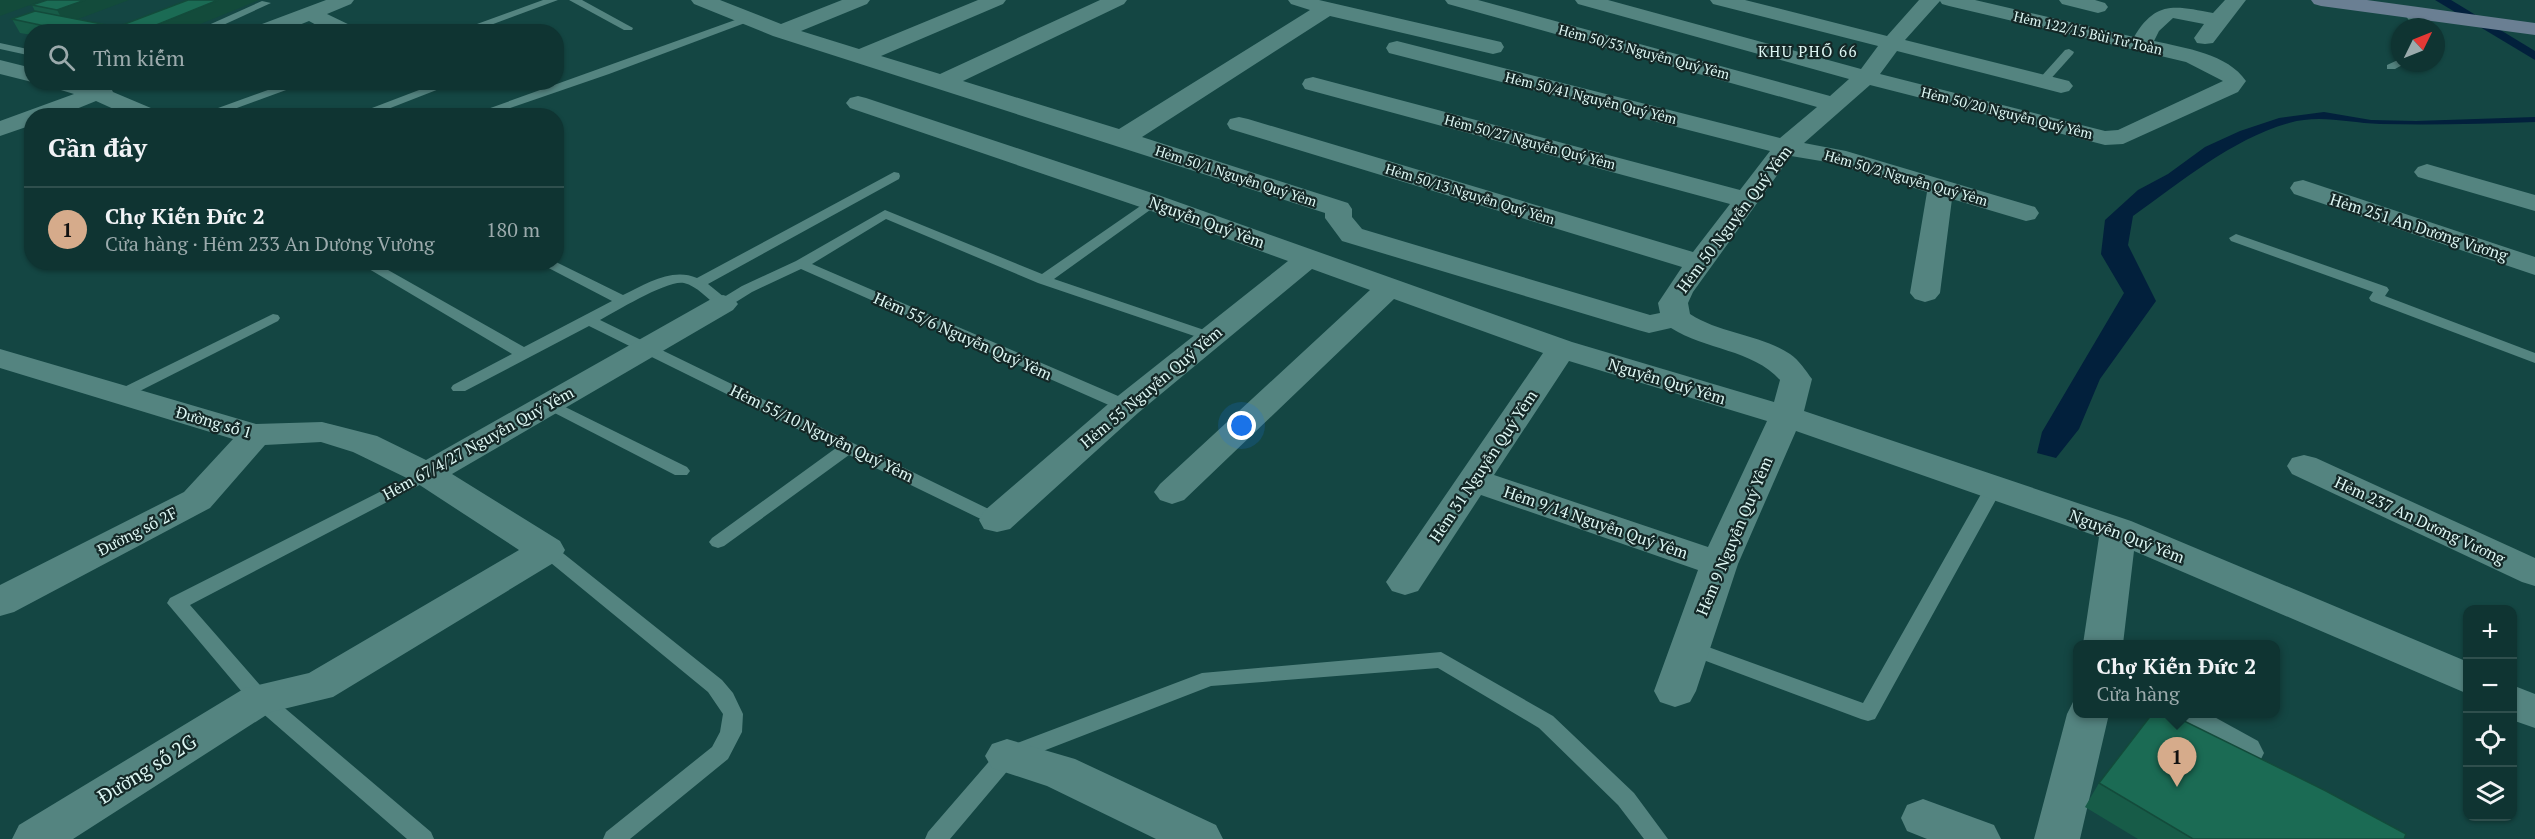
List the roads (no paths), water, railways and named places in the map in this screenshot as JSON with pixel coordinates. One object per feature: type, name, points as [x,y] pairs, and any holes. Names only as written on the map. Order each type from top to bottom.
[{"type":"street","points":[[282,24],[344,0]]},
{"type":"street","name":"Hẻm 50/1 Nguyễn Quý Yêm","points":[[701,0],[781,31],[860,57],[1328,205],[1339,210],[1338,218],[1352,235],[1648,324],[1676,318]]},
{"type":"street","points":[[781,31],[860,0]]},
{"type":"street","points":[[860,57],[996,0]]},
{"type":"street","points":[[942,82],[1117,0]]},
{"type":"street","points":[[1298,0],[1327,9],[1493,47],[1467,66]]},
{"type":"street","name":"Hẻm 50/53 Nguyễn Quý Yêm","points":[[1455,0],[1833,104]]},
{"type":"street","name":"Hẻm 50/20 Nguyễn Quý Yêm","points":[[1585,0],[1866,77],[2105,138],[2123,137],[2180,110]]},
{"type":"street","points":[[1720,0],[2052,83]]},
{"type":"street","name":"Hẻm 50 Nguyễn Quý Yêm","points":[[1786,416],[1796,379],[1780,361],[1761,352],[1696,331],[1676,318],[1673,303],[1785,147],[1866,77],[1930,0]]},
{"type":"street","name":"Hẻm 122/15 Bùi Tư Toàn","points":[[1949,0],[2193,57],[2229,74],[2235,81],[2230,87],[2180,110]]},
{"type":"street","points":[[2069,0],[2098,7]]},
{"type":"street","points":[[2193,57],[2217,20],[2236,0]]},
{"type":"street","points":[[2321,0],[2416,17],[2498,23],[2535,29]]},
{"type":"street","points":[[1121,140],[1327,9]]},
{"type":"street","points":[[2143,46],[2148,30],[2169,11],[2217,20]]},
{"type":"street","points":[[310,13],[331,24]]},
{"type":"street","name":"Hẻm 50/41 Nguyễn Quý Yêm","points":[[1397,48],[1785,147]]},
{"type":"street","points":[[0,67],[24,73]]},
{"type":"street","name":"Hẻm 50/27 Nguyễn Quý Yêm","points":[[1313,84],[1746,200]]},
{"type":"street","points":[[86,90],[131,108]]},
{"type":"street","points":[[57,108],[104,90]]},
{"type":"street","name":"Nguyễn Quý Yêm","points":[[858,104],[1152,202],[1561,349],[1786,416],[2118,530],[2463,677]]},
{"type":"street","points":[[0,129],[24,120]]},
{"type":"street","name":"Hẻm 50/13 Nguyễn Quý Yêm","points":[[1239,124],[1700,263]]},
{"type":"street","name":"Hẻm 50/2 Nguyễn Quý Yêm","points":[[1785,147],[1837,156],[2026,213]]},
{"type":"street","points":[[2427,172],[2535,203]]},
{"type":"street","points":[[1925,293],[1941,187]]},
{"type":"street","name":"Hẻm 251 An Dương Vương","points":[[2303,189],[2535,266]]},
{"type":"street","name":"Hẻm 55 Nguyễn Quý Yêm","points":[[997,520],[1126,406],[1309,258]]},
{"type":"street","points":[[1172,492],[1389,288]]},
{"type":"street","name":"Hẻm 67/4/27 Nguyễn Quý Yêm","points":[[427,474],[723,304]]},
{"type":"street","name":"Hẻm 31 Nguyễn Quý Yêm","points":[[1405,582],[1561,349]]},
{"type":"street","name":"Đường số 1","points":[[0,358],[255,435],[322,432],[365,444],[427,474],[547,550]]},
{"type":"street","name":"Hẻm 9 Nguyễn Quý Yêm","points":[[1675,691],[1719,564],[1786,416]]},
{"type":"street","name":"Đường số 2F","points":[[0,602],[197,500],[255,435]]},
{"type":"street","name":"Hẻm 237 An Dương Vương","points":[[2304,466],[2535,573]]},
{"type":"street","name":"Hẻm 9/14 Nguyễn Quý Yêm","points":[[1474,480],[1719,564]]},
{"type":"street","points":[[2104,640],[2118,530]]},
{"type":"street","name":"Đường số 2G","points":[[35,839],[260,699],[319,686],[547,550]]},
{"type":"street","points":[[2517,703],[2535,712]]},
{"type":"street","points":[[2057,839],[2087,718]]},
{"type":"street","points":[[2182,718],[2277,773]]},
{"type":"street","points":[[1007,756],[1060,772],[1200,839]]},
{"type":"street","points":[[1923,818],[1978,839]]},
{"type":"lane","points":[[483,24],[553,0]]},
{"type":"lane","points":[[574,0],[628,28]]},
{"type":"lane","points":[[217,24],[266,3]]},
{"type":"lane","points":[[564,86],[749,18]]},
{"type":"lane","points":[[0,46],[24,50]]},
{"type":"lane","points":[[2052,83],[2069,52]]},
{"type":"lane","points":[[226,108],[279,90]]},
{"type":"lane","points":[[379,108],[430,90]]},
{"type":"lane","points":[[498,108],[551,90]]},
{"type":"lane","points":[[698,283],[894,176]]},
{"type":"lane","points":[[1043,280],[1152,202]]},
{"type":"lane","name":"Hẻm 67/4/27 Nguyễn Quý Yêm","points":[[723,304],[747,289],[801,264],[885,214],[1043,280]]},
{"type":"lane","points":[[2236,238],[2382,290],[2376,298],[2535,358]]},
{"type":"lane","name":"Hẻm 55/6 Nguyễn Quý Yêm","points":[[801,264],[1126,406]]},
{"type":"lane","points":[[378,270],[451,309],[524,354]]},
{"type":"lane","points":[[560,270],[625,302]]},
{"type":"lane","points":[[459,388],[591,321],[658,283],[682,277],[698,283],[723,304]]},
{"type":"lane","points":[[1043,280],[1212,337]]},
{"type":"lane","points":[[120,395],[273,318]]},
{"type":"lane","name":"Hẻm 55/10 Nguyễn Quý Yêm","points":[[591,321],[647,346],[997,520]]},
{"type":"lane","points":[[549,404],[681,471]]},
{"type":"lane","points":[[718,542],[850,446]]},
{"type":"lane","name":"Hẻm 67/4/27 Nguyễn Quý Yêm","points":[[260,699],[177,603],[427,474]]},
{"type":"lane","points":[[1689,647],[1869,713],[1994,487]]},
{"type":"lane","points":[[547,550],[686,660],[715,686],[726,699],[733,714],[731,732],[720,753],[614,839]]},
{"type":"lane","points":[[936,839],[1007,756],[1209,678],[1441,660],[1546,722],[1626,799],[1657,839]]},
{"type":"lane","points":[[260,699],[423,839]]},
{"type":"water","points":[[2435,0],[2451,0],[2535,51],[2535,60]]},
{"type":"water","points":[[2324,112],[2371,120],[2416,121],[2535,117],[2535,122],[2399,124],[2323,119],[2300,120],[2268,130],[2227,150],[2133,216],[2128,245],[2156,301],[2100,379],[2079,429],[2056,458],[2037,453],[2042,432],[2124,293],[2101,254],[2105,220],[2138,190],[2168,174],[2205,147],[2240,131],[2279,118]]},
{"type":"place","name":"Chợ Kiến Đức 2","points":[[2177,787]]},
{"type":"district","name":"KHU PHỐ 66","points":[[1808,52]]}]
